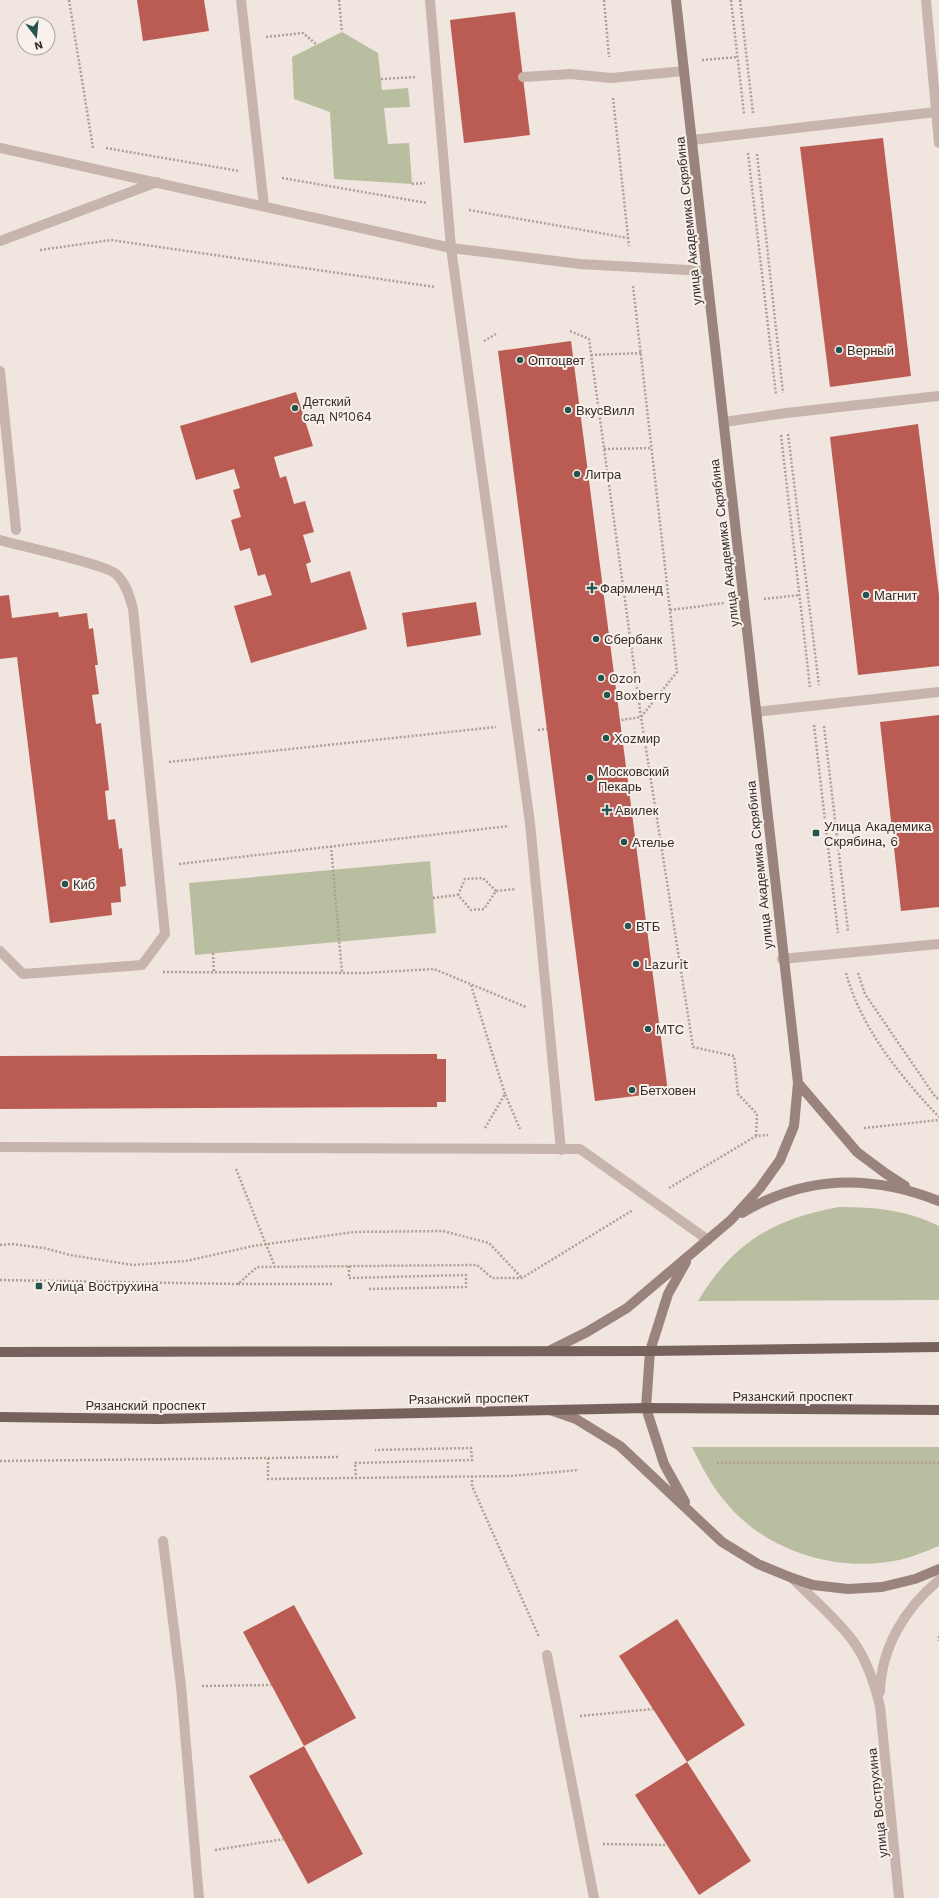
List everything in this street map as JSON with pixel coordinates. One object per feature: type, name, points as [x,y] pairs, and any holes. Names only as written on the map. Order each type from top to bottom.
[{"type":"main road","name":"улица Академика Скрябина","points":[[676,0],[724,422],[782,959],[798,1084],[794,1126],[780,1160],[760,1188],[731,1220]]},
{"type":"main road","points":[[798,1084],[857,1152],[885,1174],[914,1191],[939,1201]]},
{"type":"main road","points":[[551,1350],[627,1308],[731,1220],[755,1205],[783,1193],[806,1187],[834,1183],[861,1182],[888,1185],[914,1191]]},
{"type":"main road","points":[[690,1255],[668,1294],[650,1351],[646,1408],[664,1464],[679,1493],[697,1518]]},
{"type":"main road","points":[[0,1352],[650,1351],[939,1347]]},
{"type":"main road","name":"Рязанский проспект","points":[[0,1417],[158,1419],[546,1409],[646,1408],[939,1410]]},
{"type":"main road","points":[[546,1409],[576,1419],[598,1431],[620,1446],[722,1542],[758,1564],[792,1578],[814,1585],[848,1589],[882,1587],[915,1579],[939,1569]]},
{"type":"street","points":[[241,0],[264,206]]},
{"type":"street","points":[[430,0],[451,248],[530,823],[561,1150]]},
{"type":"street","points":[[926,0],[939,143]]},
{"type":"street","points":[[523,77],[570,74],[611,78],[684,71]]},
{"type":"street","points":[[692,140],[936,112]]},
{"type":"street","points":[[0,148],[451,248],[580,264],[706,271]]},
{"type":"street","points":[[0,241],[157,182]]},
{"type":"street","points":[[0,371],[16,530]]},
{"type":"street","points":[[724,422],[939,396]]},
{"type":"street","points":[[0,540],[115,573],[129,592],[134,609],[165,934],[142,964],[23,974],[0,951]]},
{"type":"street","points":[[756,712],[939,692]]},
{"type":"street","points":[[782,959],[939,944]]},
{"type":"street","points":[[0,1147],[580,1149],[708,1240]]},
{"type":"street","points":[[163,1541],[181,1686],[199,1898]]},
{"type":"street","name":"улица Вострухина","points":[[792,1578],[852,1640],[864,1658],[873,1681],[880,1706]]},
{"type":"street","name":"улица Вострухина","points":[[899,1898],[880,1706],[880,1680],[886,1654],[895,1632],[909,1611],[939,1580]]},
{"type":"street","points":[[547,1655],[594,1898]]},
{"type":"path","points":[[69,0],[96,169]]},
{"type":"path","points":[[339,0],[342,32]]},
{"type":"path","points":[[604,0],[631,267],[677,672],[641,717],[621,720]]},
{"type":"path","points":[[731,0],[751,134],[816,706],[850,952],[865,994],[939,1100]]},
{"type":"path","points":[[740,0],[751,134],[816,706],[840,953],[851,993],[875,1038],[919,1096],[939,1117]]},
{"type":"path","points":[[246,40],[303,33],[317,45]]},
{"type":"path","points":[[381,79],[437,77]]},
{"type":"path","points":[[92,146],[628,238]]},
{"type":"path","points":[[32,251],[111,240],[457,290]]},
{"type":"path","points":[[570,331],[589,339],[641,717],[693,1047],[734,1056],[738,1094],[758,1114],[756,1136]]},
{"type":"path","points":[[480,343],[496,334]]},
{"type":"path","points":[[591,356],[641,353]]},
{"type":"path","points":[[604,449],[652,448]]},
{"type":"path","points":[[148,764],[517,725]]},
{"type":"path","points":[[158,866],[530,823]]},
{"type":"path","points":[[331,846],[342,973]]},
{"type":"path","points":[[458,895],[465,879],[483,878],[496,891]]},
{"type":"path","points":[[458,895],[471,910],[484,909],[496,891],[536,886]]},
{"type":"path","points":[[433,898],[458,895]]},
{"type":"path","points":[[213,953],[214,973]]},
{"type":"path","points":[[142,964],[165,973],[342,973],[434,969],[548,1016]]},
{"type":"path","points":[[471,985],[506,1094],[529,1150]]},
{"type":"path","points":[[473,1149],[506,1094]]},
{"type":"path","points":[[838,1130],[939,1120]]},
{"type":"path","points":[[227,1148],[275,1267]]},
{"type":"path","points":[[0,1245],[12,1244],[44,1248],[70,1255],[133,1265],[186,1260],[266,1244],[354,1232],[443,1231],[489,1243],[522,1278],[492,1278],[477,1265],[257,1267],[238,1284]]},
{"type":"path","points":[[349,1266],[349,1278],[466,1275],[466,1287],[368,1289]]},
{"type":"path","points":[[0,1280],[334,1284]]},
{"type":"path","points":[[356,1479],[355,1463],[472,1460],[471,1448],[375,1450]]},
{"type":"path","points":[[0,1461],[338,1457]]},
{"type":"path","points":[[268,1458],[268,1479],[511,1476],[579,1470]]},
{"type":"path","points":[[717,1463],[939,1463]]},
{"type":"path","points":[[472,1476],[472,1486],[547,1655]]},
{"type":"path","points":[[939,1636],[939,1641]]},
{"type":"path","points":[[181,1686],[271,1685]]},
{"type":"path","points":[[559,1718],[653,1709]]},
{"type":"path","points":[[195,1853],[284,1839]]},
{"type":"path","points":[[583,1843],[667,1845]]},
{"type":"green space","points":[[342,32],[378,53],[382,90],[408,88],[410,107],[384,108],[388,144],[409,143],[412,184],[334,179],[330,112],[294,99],[292,57]]},
{"type":"green space","points":[[430,861],[436,933],[195,955],[189,883]]},
{"type":"green space","points":[[839,1207],[890,1210],[915,1216],[939,1226],[939,1300],[698,1301],[711,1281],[726,1264],[741,1249],[757,1237],[794,1219],[815,1212]]},
{"type":"green space","points":[[692,1447],[939,1447],[939,1546],[900,1560],[864,1564],[841,1563],[818,1559],[796,1552],[775,1542],[738,1516],[714,1487]]},
{"type":"building","points":[[137,0],[204,0],[209,31],[143,41]]},
{"type":"building","points":[[515,12],[530,135],[464,143],[450,20]]},
{"type":"building","points":[[883,138],[911,376],[830,387],[800,147]]},
{"type":"building","points":[[571,341],[668,1092],[595,1101],[498,351]]},
{"type":"building","points":[[296,392],[313,446],[274,457],[280,478],[286,476],[294,504],[305,501],[314,532],[303,535],[311,562],[306,564],[311,583],[350,571],[367,629],[251,663],[234,606],[272,595],[265,574],[258,576],[250,548],[240,551],[231,520],[241,517],[233,490],[240,488],[234,469],[196,480],[180,426]]},
{"type":"building","points":[[918,424],[939,595],[939,666],[858,675],[830,437]]},
{"type":"building","points":[[9,595],[12,618],[58,612],[59,617],[87,613],[89,629],[93,628],[98,665],[95,665],[99,694],[92,695],[96,724],[101,723],[109,790],[105,791],[108,820],[115,819],[119,849],[122,848],[126,886],[120,887],[121,902],[111,903],[112,915],[50,923],[17,657],[0,659],[0,596]]},
{"type":"building","points":[[476,602],[481,635],[407,647],[402,613]]},
{"type":"building","points":[[939,715],[939,907],[901,911],[880,722]]},
{"type":"building","points":[[437,1054],[437,1059],[446,1059],[446,1102],[437,1102],[437,1107],[0,1109],[0,1056]]},
{"type":"building","points":[[294,1605],[356,1718],[304,1746],[243,1632]]},
{"type":"building","points":[[677,1619],[745,1725],[687,1762],[619,1656]]},
{"type":"building","points":[[304,1746],[363,1854],[308,1884],[249,1776]]},
{"type":"building","points":[[687,1762],[751,1861],[699,1895],[635,1795]]},
{"type":"place","name":"Верный","points":[[839,350]]},
{"type":"place","name":"Оптоцвет","points":[[520,360]]},
{"type":"place","name":"Детский сад №1064","points":[[295,408]]},
{"type":"place","name":"ВкусВилл","points":[[568,410]]},
{"type":"place","name":"Литра","points":[[577,474]]},
{"type":"place","name":"Фармленд","points":[[592,588]]},
{"type":"place","name":"Магнит","points":[[866,595]]},
{"type":"place","name":"Сбербанк","points":[[596,639]]},
{"type":"place","name":"Ozon","points":[[601,678]]},
{"type":"place","name":"Boxberry","points":[[607,695]]},
{"type":"place","name":"Хоzмир","points":[[606,738]]},
{"type":"place","name":"Московский Пекарь","points":[[590,778]]},
{"type":"place","name":"Авилек","points":[[607,810]]},
{"type":"place","name":"Улица Академика Скрябина, 6","points":[[816,833]]},
{"type":"place","name":"Ателье","points":[[624,842]]},
{"type":"place","name":"Киб","points":[[65,884]]},
{"type":"place","name":"ВТБ","points":[[628,926]]},
{"type":"place","name":"Lazurit","points":[[636,964]]},
{"type":"place","name":"МТС","points":[[648,1029]]},
{"type":"place","name":"Бетховен","points":[[632,1090]]},
{"type":"place","name":"Улица Вострухина","points":[[39,1286]]}]
